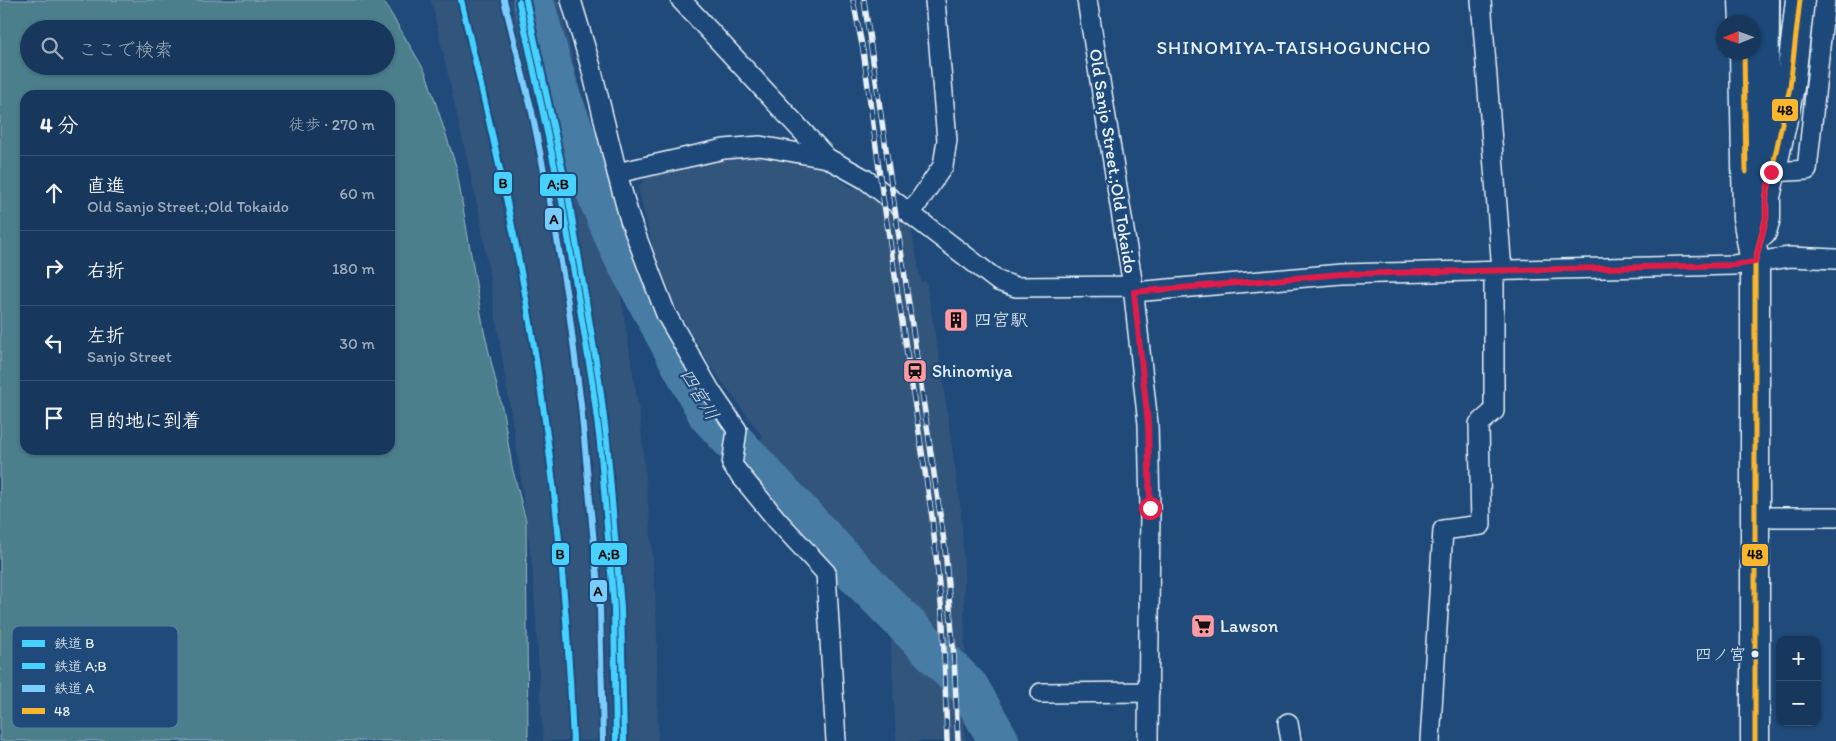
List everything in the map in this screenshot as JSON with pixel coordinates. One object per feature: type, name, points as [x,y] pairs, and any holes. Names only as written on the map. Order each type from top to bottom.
[{"type":"main road","points":[[1743,0],[1744,15]]},
{"type":"main road","points":[[1755,262],[1766,218],[1768,184],[1790,87],[1800,0]]},
{"type":"main road","points":[[1744,60],[1747,218],[1755,262],[1755,741]]},
{"type":"street","points":[[571,0],[591,67],[630,220],[666,314],[711,392],[737,430],[732,464],[777,520],[826,573],[836,741]]},
{"type":"street","points":[[681,0],[827,158],[865,179],[998,281],[1016,287],[1134,289],[1331,275],[1734,265],[1790,258],[1836,260]]},
{"type":"street","points":[[910,214],[944,166],[947,140],[935,0]]},
{"type":"street","name":"Old Sanjo Street.;Old Tokaido","points":[[1087,0],[1134,289],[1148,424],[1150,508],[1148,741]]},
{"type":"street","points":[[1430,741],[1443,530],[1481,525],[1479,424],[1494,411],[1498,271],[1481,0]]},
{"type":"street","points":[[1767,0],[1768,184],[1807,170],[1825,0]]},
{"type":"street","points":[[617,173],[724,149],[760,146],[827,158]]},
{"type":"street","points":[[1755,517],[1836,517]]},
{"type":"street","points":[[1041,693],[1149,692]]},
{"type":"shaded area","points":[[431,0],[559,0],[577,78],[617,289],[620,291],[640,417],[652,545],[657,628],[658,741],[543,741],[533,573],[519,465],[480,217]]},
{"type":"shaded area","points":[[754,151],[817,165],[854,189],[855,181],[911,225],[921,282],[926,281],[941,367],[961,511],[964,568],[965,666],[929,635],[883,580],[788,486],[752,447],[763,437],[709,364],[675,305],[654,252],[638,188],[647,175]]},
{"type":"shaded area","points":[[897,625],[906,656],[921,652],[931,660],[964,696],[965,741],[896,741],[890,626]]},
{"type":"green space","points":[[0,0],[383,0],[395,20],[20,20],[20,75],[395,75],[395,20],[426,73],[456,166],[484,331],[503,412],[512,467],[526,521],[527,741],[0,741]]},
{"type":"waterway","name":"四宮川","points":[[533,0],[559,93],[622,253],[709,415],[862,580],[969,688],[999,741]]},
{"type":"railway","points":[[853,0],[863,50],[882,191],[932,517],[943,623],[947,741]]},
{"type":"railway","points":[[864,0],[945,548],[954,657],[958,741]]},
{"type":"rail line","name":"B","points":[[461,0],[511,224],[535,354],[557,519],[567,630],[573,741]]},
{"type":"rail line","name":"A","points":[[504,0],[532,112],[568,303],[581,405],[600,608],[603,741]]},
{"type":"rail line","name":"B","points":[[526,0],[569,200],[599,379],[607,442],[621,608],[624,741]]},
{"type":"rail line","name":"A;B","points":[[519,2],[562,201],[592,380],[600,443],[614,608],[616,741]]},
{"type":"transit line","name":"48","points":[[1755,741],[1755,262],[1766,218],[1766,197],[1790,87],[1800,0]]},
{"type":"transit line","name":"48","points":[[1744,60],[1746,172]]},
{"type":"place","name":"四宮駅","points":[[956,320]]},
{"type":"place","name":"Shinomiya","points":[[915,371]]},
{"type":"place","name":"Lawson","points":[[1203,626]]},
{"type":"place","name":"四ノ宮","points":[[1755,654]]},
{"type":"district","name":"SHINOMIYA-TAISHOGUNCHO","points":[[1294,47]]},
{"type":"route","points":[[1150,508],[1148,424],[1134,292],[1341,274],[1734,265],[1755,262],[1766,218],[1766,197],[1771,172]]}]
